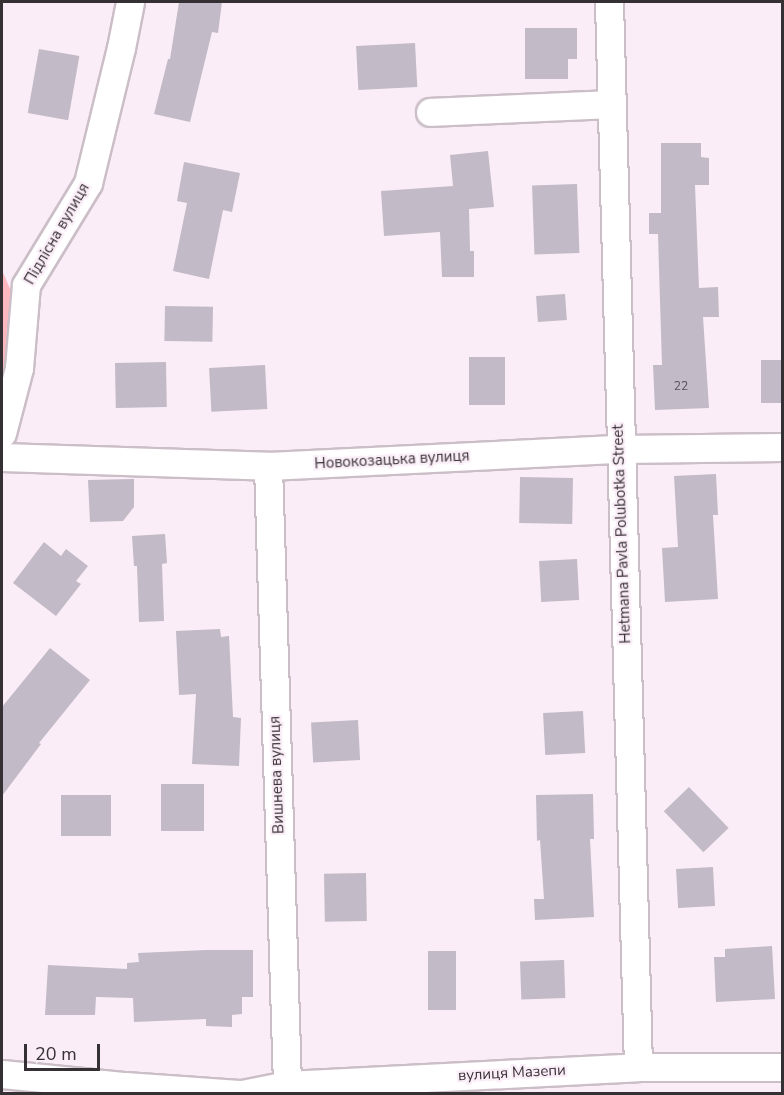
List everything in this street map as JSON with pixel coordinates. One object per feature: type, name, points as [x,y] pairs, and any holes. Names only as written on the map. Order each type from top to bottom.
[{"type":"street","name":"Підлісна вулиця","points":[[2,433],[19,368],[26,285],[88,183],[130,2]]},
{"type":"street","name":"Hetmana Pavla Polubotka Street","points":[[609,2],[638,1067]]},
{"type":"street","points":[[430,112],[610,104]]},
{"type":"street","name":"Новокозацька вулиця","points":[[2,457],[268,466],[620,449],[783,447]]},
{"type":"street","name":"Вишнева вулиця","points":[[268,466],[287,1085]]},
{"type":"street","name":"вулиця Мазепи","points":[[2,1074],[241,1094],[287,1085],[638,1067],[783,1067]]},
{"type":"shaded area","points":[[2,270],[13,296],[2,419]]},
{"type":"building","points":[[179,2],[222,2],[218,33],[212,32],[190,122],[154,114],[168,59],[170,59]]},
{"type":"building","points":[[525,28],[577,28],[577,59],[568,59],[568,79],[525,79]]},
{"type":"building","points":[[415,43],[417,87],[358,90],[356,46]]},
{"type":"building","points":[[39,49],[79,56],[68,120],[28,113]]},
{"type":"building","points":[[661,143],[701,143],[701,157],[709,158],[709,185],[695,185],[699,288],[718,287],[719,317],[703,317],[709,408],[655,410],[653,365],[662,365],[658,234],[649,234],[649,213],[661,213]]},
{"type":"building","points":[[488,151],[494,207],[469,209],[470,251],[474,251],[474,277],[442,277],[440,232],[384,236],[381,191],[453,186],[450,155]]},
{"type":"building","points":[[184,162],[240,173],[232,212],[223,210],[209,279],[173,271],[187,203],[177,201]]},
{"type":"building","points":[[577,184],[579,253],[534,255],[532,186]]},
{"type":"building","points":[[565,294],[567,320],[538,322],[536,296]]},
{"type":"building","points":[[165,306],[213,307],[212,342],[164,341]]},
{"type":"building","points":[[469,357],[505,357],[505,405],[469,405]]},
{"type":"building","points":[[761,360],[782,360],[782,403],[761,403]]},
{"type":"building","points":[[166,362],[167,407],[116,408],[115,363]]},
{"type":"building","points":[[265,365],[267,409],[211,412],[209,368]]},
{"type":"building","points":[[716,474],[718,515],[713,515],[718,599],[665,602],[662,548],[678,547],[674,476]]},
{"type":"building","points":[[520,477],[573,478],[572,524],[519,523]]},
{"type":"building","points":[[134,479],[134,507],[123,521],[90,522],[88,480]]},
{"type":"building","points":[[165,534],[167,563],[162,564],[164,621],[139,622],[137,566],[134,566],[132,536]]},
{"type":"building","points":[[44,542],[61,556],[66,549],[88,566],[76,581],[81,584],[56,616],[13,583]]},
{"type":"building","points":[[577,559],[579,600],[541,602],[539,561]]},
{"type":"building","points":[[220,629],[221,637],[229,636],[233,717],[241,718],[239,766],[192,764],[196,694],[179,695],[176,631]]},
{"type":"building","points":[[50,648],[90,680],[39,743],[41,744],[2,796],[2,707]]},
{"type":"building","points":[[583,711],[585,753],[545,755],[543,713]]},
{"type":"building","points":[[358,720],[360,760],[313,762],[311,722]]},
{"type":"building","points":[[161,784],[204,784],[204,831],[161,831]]},
{"type":"building","points":[[689,787],[729,828],[703,852],[664,811]]},
{"type":"building","points":[[593,794],[594,839],[590,839],[594,917],[535,920],[534,899],[544,899],[540,840],[537,841],[536,795]]},
{"type":"building","points":[[61,795],[111,795],[111,836],[61,836]]},
{"type":"building","points":[[713,867],[715,906],[678,908],[676,869]]},
{"type":"building","points":[[366,873],[367,921],[325,922],[324,874]]},
{"type":"building","points":[[772,946],[775,999],[716,1002],[714,957],[725,957],[725,949]]},
{"type":"building","points":[[253,950],[253,997],[242,997],[242,1014],[232,1015],[232,1027],[206,1026],[206,1019],[134,1022],[133,998],[96,997],[95,1015],[45,1015],[48,965],[127,969],[127,963],[139,962],[138,953]]},
{"type":"building","points":[[428,951],[456,951],[456,1010],[428,1010]]},
{"type":"building","points":[[564,960],[565,998],[521,1000],[520,962]]}]
